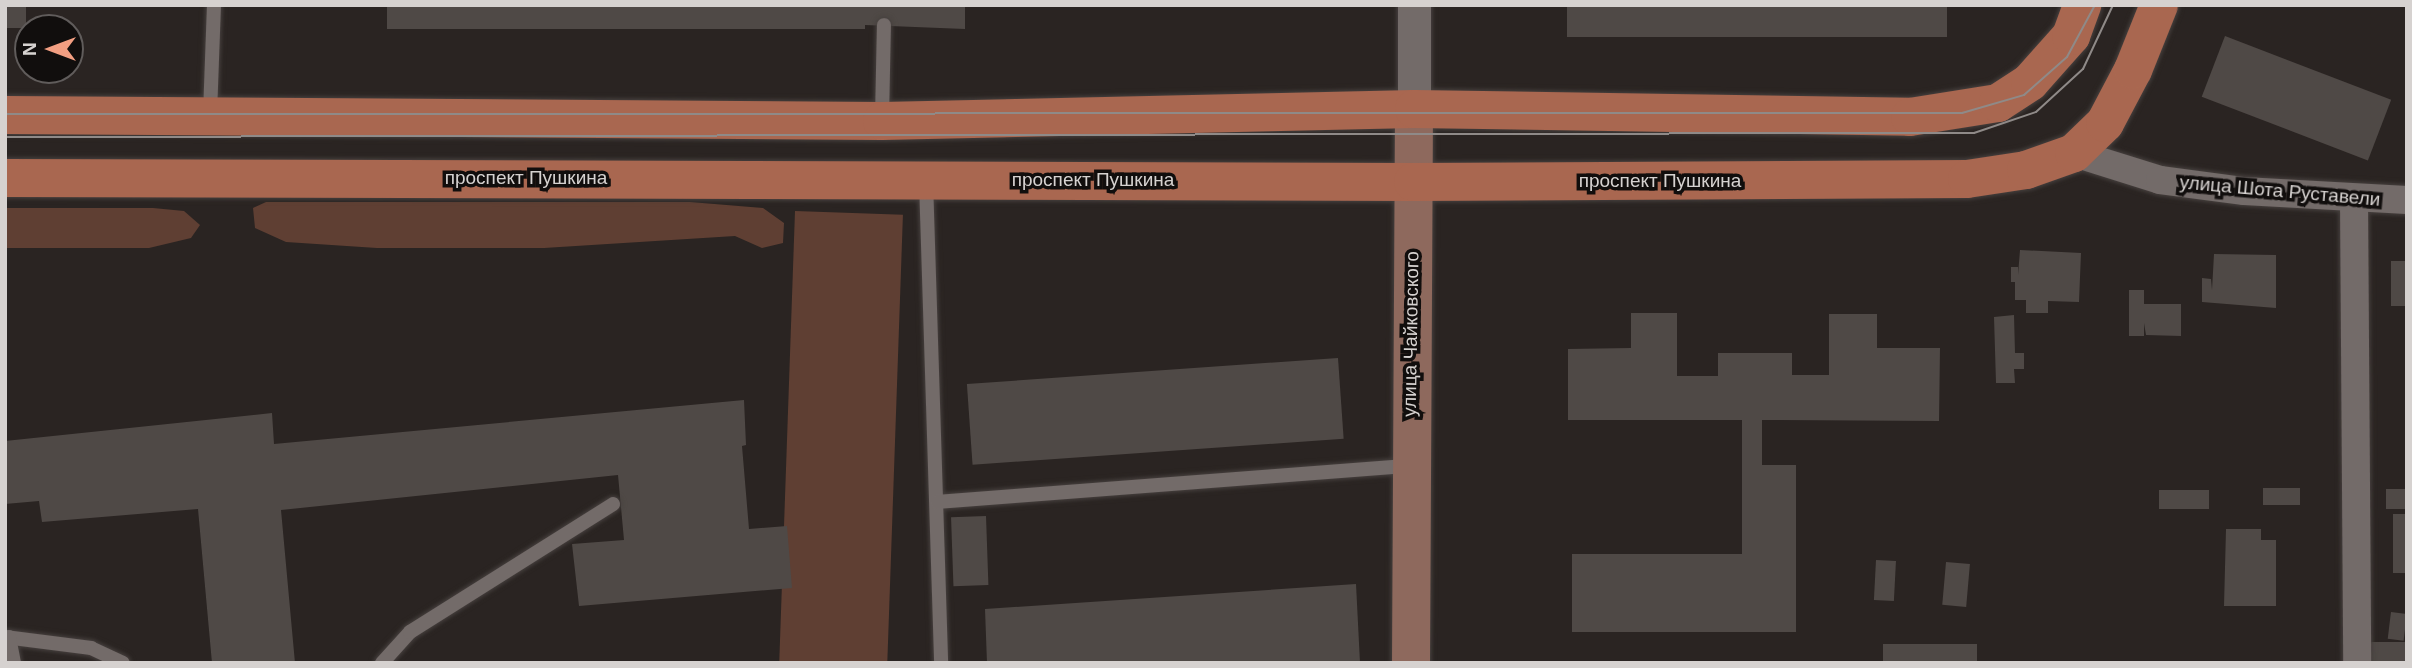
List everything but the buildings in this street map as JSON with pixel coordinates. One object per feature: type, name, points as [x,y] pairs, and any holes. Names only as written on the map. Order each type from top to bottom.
[{"type":"main road","name":"проспект Пушкина","points":[[5,178],[926,179],[1413,183],[1967,179],[2025,170],[2074,153],[2105,123],[2133,70],[2158,5]]},
{"type":"main road","points":[[5,114],[882,121],[1414,109],[1910,117],[1998,103],[2030,82],[2076,21]]},
{"type":"main road","name":"улица Чайковского","points":[[1411,663],[1409,466],[1414,109]]},
{"type":"street","name":"улица Чайковского","points":[[1414,5],[1414,109]]},
{"type":"street","name":"улица Шота Руставели","points":[[2074,153],[2160,180],[2354,199],[2407,200]]},
{"type":"street","points":[[2354,199],[2357,663]]},
{"type":"lane","points":[[210,114],[214,5]]},
{"type":"lane","points":[[882,121],[884,25]]},
{"type":"lane","points":[[926,179],[941,663]]},
{"type":"lane","points":[[937,502],[1409,466]]},
{"type":"lane","points":[[382,663],[411,632],[613,504]]},
{"type":"lane","points":[[14,663],[7,637],[91,648],[123,663]]},
{"type":"shaded area","points":[[266,202],[690,202],[763,208],[784,223],[783,243],[762,248],[735,236],[544,248],[377,248],[286,242],[255,228],[253,208]]},
{"type":"shaded area","points":[[5,208],[153,208],[184,211],[200,225],[191,238],[149,248],[5,248]]},
{"type":"shaded area","points":[[795,211],[903,215],[887,663],[779,663]]},
{"type":"tram line","points":[[5,114],[1962,113],[2024,95],[2067,57],[2095,5]]},
{"type":"tram line","points":[[5,137],[1974,133],[2036,112],[2083,69],[2113,5]]}]
